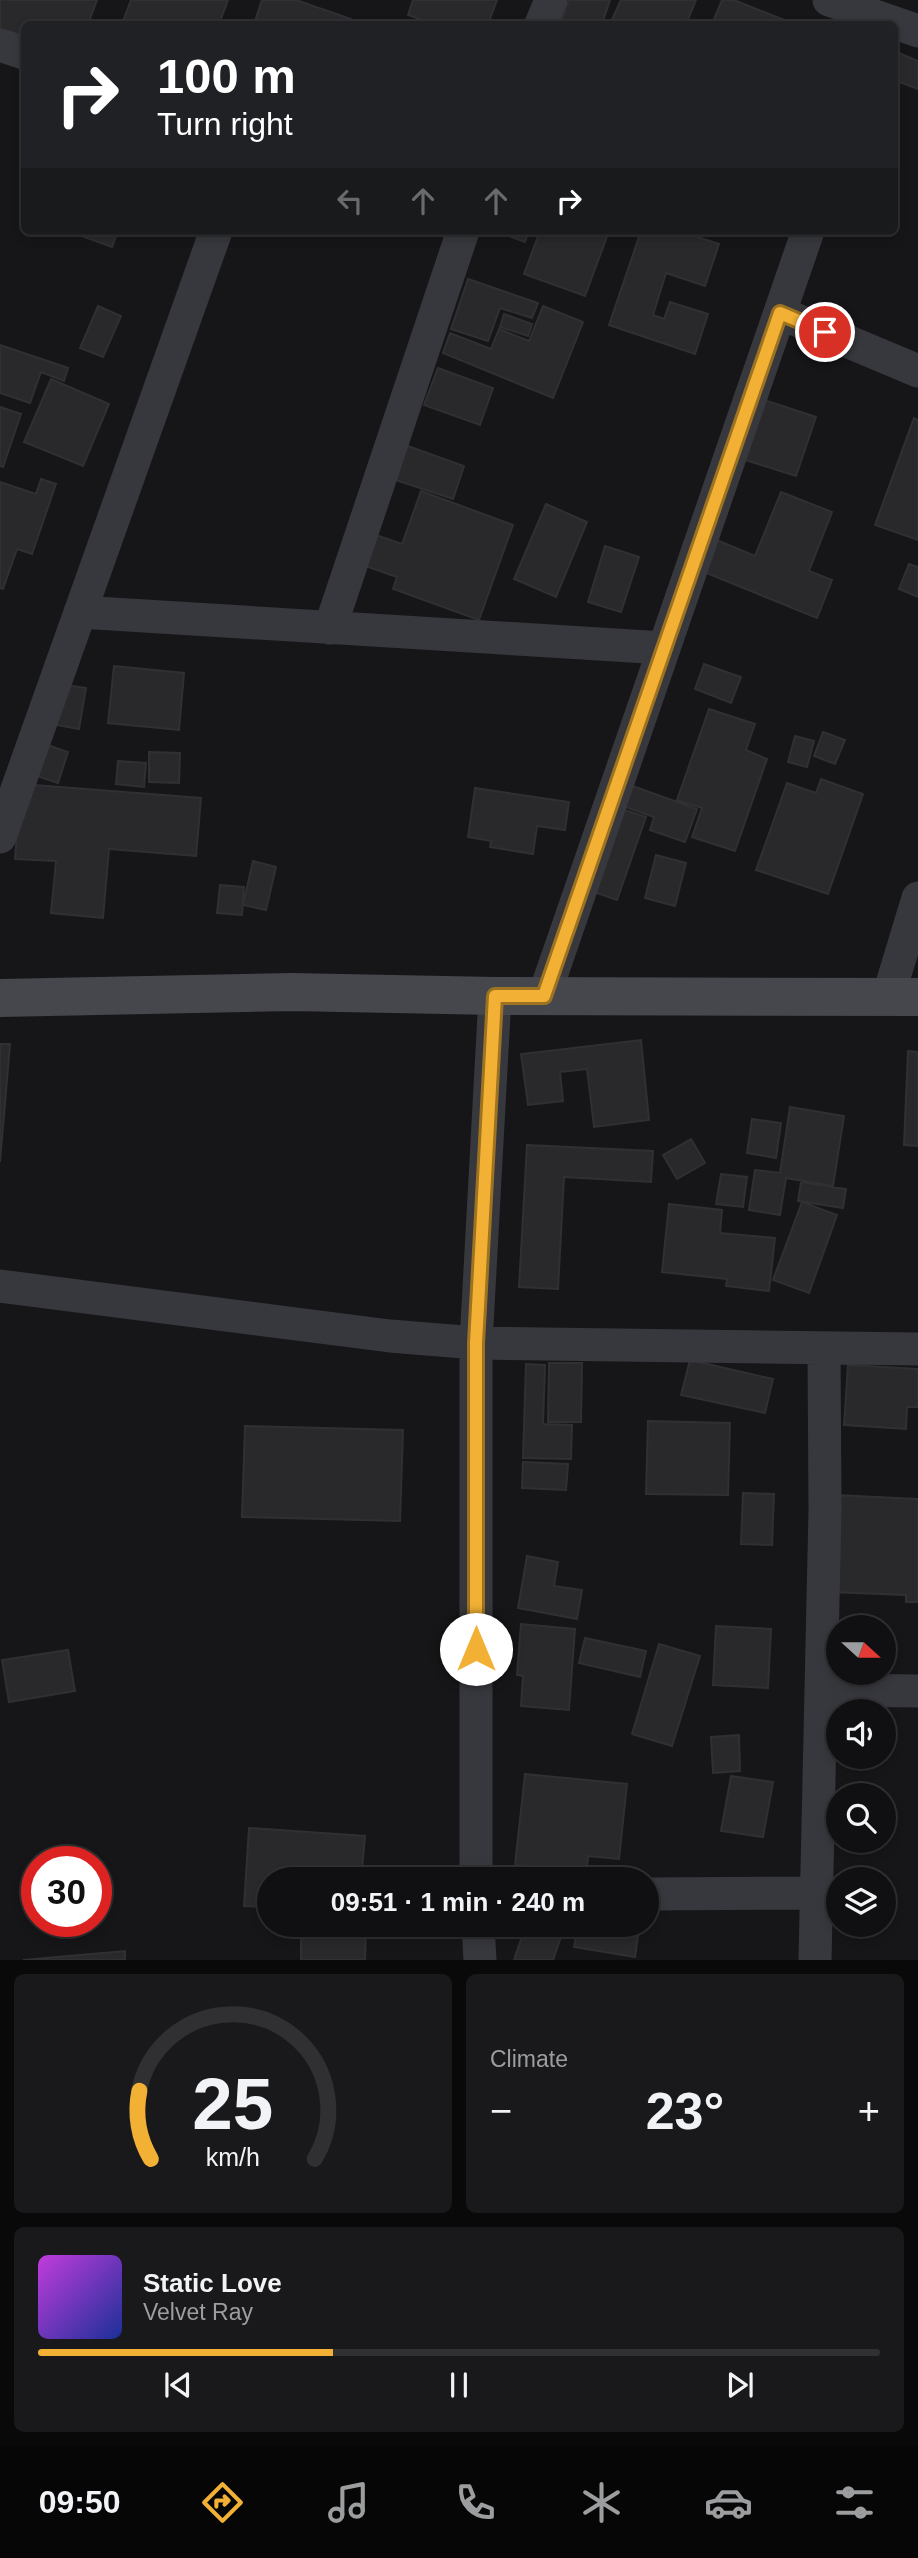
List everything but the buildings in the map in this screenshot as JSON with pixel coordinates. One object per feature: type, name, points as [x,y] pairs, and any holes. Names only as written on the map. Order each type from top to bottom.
[{"type":"street","points":[[542,21],[551,0]]},
{"type":"street","points":[[829,0],[879,21]]},
{"type":"street","points":[[898,26],[918,32]]},
{"type":"street","points":[[0,45],[21,53]]},
{"type":"street","points":[[0,837],[215,235]]},
{"type":"street","points":[[330,628],[462,235]]},
{"type":"street","points":[[544,996],[807,235]]},
{"type":"street","points":[[780,313],[918,371]]},
{"type":"street","points":[[80,612],[664,649]]},
{"type":"street","points":[[0,998],[292,992],[495,996],[903,997],[918,898]]},
{"type":"street","points":[[476,1867],[476,1343],[495,996]]},
{"type":"street","points":[[0,1286],[390,1336],[476,1343],[918,1349]]},
{"type":"street","points":[[815,1959],[823,1690],[824,1349]]},
{"type":"street","points":[[823,1690],[918,1690]]},
{"type":"street","points":[[659,1894],[818,1893]]},
{"type":"street","points":[[479,1937],[481,1959]]},
{"type":"route","points":[[476,1649],[476,1343],[495,996],[544,996],[780,313],[825,332]]}]
